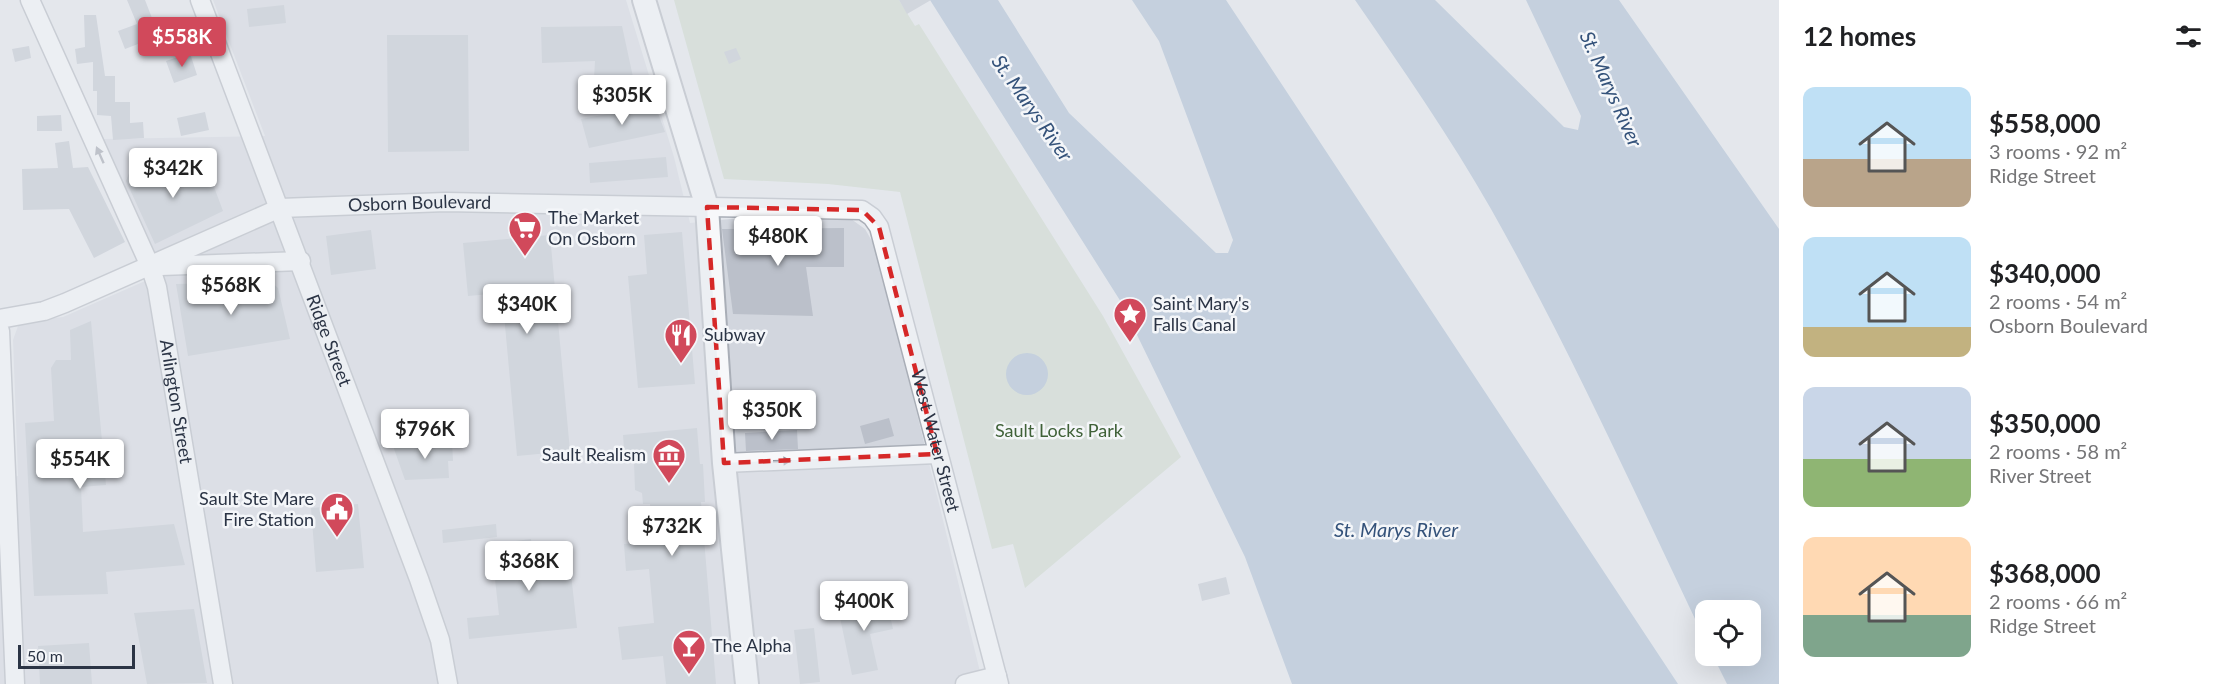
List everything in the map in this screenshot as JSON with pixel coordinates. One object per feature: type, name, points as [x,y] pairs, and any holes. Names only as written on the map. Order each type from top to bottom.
[{"type":"street","name":"Arlington Street","points":[[30,0],[150,266],[157,287],[223,684]]},
{"type":"street","name":"Ridge Street","points":[[200,0],[301,261],[422,588],[440,640],[448,684]]},
{"type":"street","points":[[644,0],[707,207],[724,463],[747,684]]},
{"type":"street","name":"Osborn Boulevard","points":[[0,319],[44,310],[280,208],[446,202],[862,210]]},
{"type":"street","name":"West Water Street","points":[[862,210],[872,216],[879,227],[998,680]]},
{"type":"street","points":[[150,266],[301,261]]},
{"type":"street","points":[[0,330],[7,658],[15,684]]},
{"type":"street","points":[[724,463],[937,454]]},
{"type":"street","points":[[965,684],[998,680]]},
{"type":"highlighted area","points":[[707,207],[862,210],[879,227],[937,454],[724,463]]},
{"type":"shaded area","points":[[213,0],[626,0],[674,157],[690,223],[730,219],[851,219],[865,229],[877,250],[983,684],[0,684],[0,479],[18,476],[13,340],[18,326],[27,321],[63,317],[161,274],[103,139],[265,136]]},
{"type":"green space","name":"Sault Locks Park","points":[[674,0],[899,0],[915,26],[919,24],[1103,316],[1181,457],[1025,588],[1013,544],[992,549],[900,192],[828,184],[724,179]]},
{"type":"water","name":"St. Marys River","points":[[930,0],[998,0],[1069,113],[1216,253],[1228,253],[1233,240],[1159,41],[1132,0],[1226,0],[1678,684],[1292,684],[1245,557],[1121,302]]},
{"type":"water","name":"St. Marys River","points":[[1355,0],[1435,0],[1564,127],[1578,130],[1581,116],[1526,0],[1619,0],[1779,229],[1779,684],[1727,684],[1718,666],[1761,666],[1761,600],[1695,600],[1695,619],[1602,423],[1520,262],[1459,156]]},
{"type":"water","points":[[1027,353],[1042,359],[1048,374],[1042,389],[1027,395],[1012,389],[1006,374],[1012,359]]},
{"type":"building","points":[[127,0],[145,0],[159,36],[125,49],[118,31],[137,24]]},
{"type":"building","points":[[899,0],[931,0],[907,14]]},
{"type":"building","points":[[284,5],[286,23],[249,27],[247,9]]},
{"type":"building","points":[[84,15],[96,15],[105,76],[115,76],[115,102],[130,102],[130,123],[143,122],[144,138],[113,140],[111,116],[97,115],[97,91],[93,91],[93,62],[77,64],[75,49],[85,47]]},
{"type":"building","points":[[622,26],[633,77],[644,76],[649,95],[593,96],[595,61],[542,63],[541,27]]},
{"type":"building","points":[[387,35],[468,35],[469,151],[388,152]]},
{"type":"building","points":[[29,46],[31,58],[15,62],[12,49]]},
{"type":"building","points":[[736,48],[741,59],[729,64],[724,52]]},
{"type":"building","points":[[190,53],[197,75],[174,83],[166,61]]},
{"type":"building","points":[[655,105],[665,132],[589,148],[581,119]]},
{"type":"building","points":[[205,112],[209,130],[181,136],[177,118]]},
{"type":"building","points":[[61,115],[62,131],[37,131],[37,116]]},
{"type":"building","points":[[69,141],[73,168],[88,167],[125,242],[94,258],[69,209],[23,210],[22,169],[58,168],[55,143]]},
{"type":"building","points":[[666,157],[668,177],[590,183],[589,163]]},
{"type":"building","points":[[131,168],[207,168],[223,211],[155,244],[126,181]]},
{"type":"building","points":[[844,228],[844,267],[806,267],[813,316],[733,314],[722,229]]},
{"type":"building","points":[[371,230],[376,269],[331,275],[326,236]]},
{"type":"building","points":[[682,232],[695,384],[638,388],[628,276],[647,274],[644,235]]},
{"type":"building","points":[[550,235],[570,451],[517,456],[502,293],[468,296],[463,243]]},
{"type":"building","points":[[271,282],[278,288],[290,339],[188,356],[176,284]]},
{"type":"building","points":[[91,321],[106,485],[81,487],[83,532],[174,524],[185,565],[106,572],[108,594],[34,596],[25,423],[54,421],[51,368],[56,360],[71,360],[70,330]]},
{"type":"building","points":[[889,418],[894,436],[865,444],[860,426]]},
{"type":"building","points":[[697,428],[700,464],[703,464],[705,502],[701,502],[716,684],[666,684],[663,656],[622,660],[618,627],[654,623],[649,569],[626,571],[624,544],[653,541],[650,504],[643,504],[642,493],[635,490],[634,462],[625,462],[623,435]]},
{"type":"building","points":[[797,430],[798,449],[746,451],[745,433]]},
{"type":"building","points":[[452,442],[453,461],[448,461],[449,478],[405,480],[393,446]]},
{"type":"building","name":"Sault Ste Mare Fire Station","points":[[358,504],[364,568],[316,572],[311,508]]},
{"type":"building","points":[[496,524],[497,537],[443,543],[442,530]]},
{"type":"building","points":[[531,539],[532,550],[568,547],[577,628],[469,639],[467,618],[499,615],[491,544]]},
{"type":"building","points":[[1226,577],[1230,594],[1202,601],[1198,584]]},
{"type":"building","points":[[886,598],[893,629],[870,634],[878,670],[852,675],[838,608]]},
{"type":"building","points":[[194,609],[207,683],[147,684],[134,613]]},
{"type":"building","points":[[814,628],[820,682],[800,684],[794,630]]},
{"type":"building","points":[[89,643],[92,684],[40,684],[38,646]]},
{"type":"place","name":"The Market On Osborn","points":[[525,257]]},
{"type":"place","name":"Saint Mary's Falls Canal","points":[[1130,343]]},
{"type":"place","name":"Subway","points":[[681,364]]},
{"type":"place","name":"Sault Realism","points":[[669,484]]},
{"type":"place","name":"Sault Ste Mare Fire Station","points":[[337,538]]},
{"type":"place","name":"The Alpha","points":[[689,675]]}]
